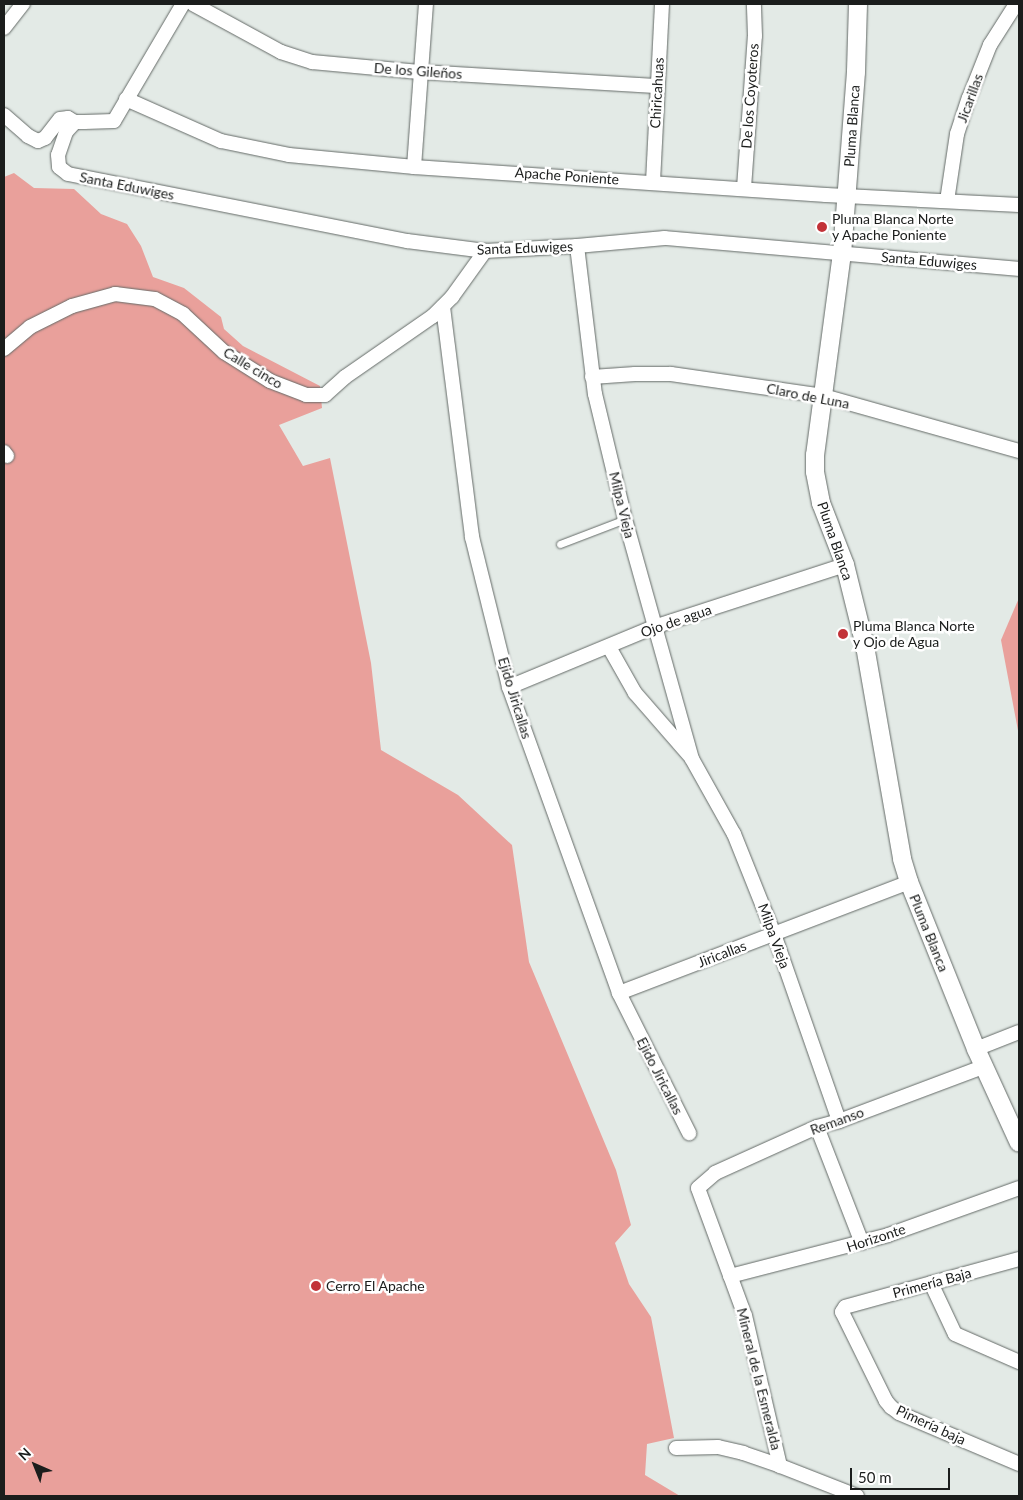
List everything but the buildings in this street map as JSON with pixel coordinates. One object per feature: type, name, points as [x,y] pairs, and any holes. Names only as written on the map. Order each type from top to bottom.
[{"type":"street","points":[[4,28],[23,4]]},
{"type":"street","points":[[4,115],[28,136],[38,141],[45,138],[60,119],[68,118],[75,122],[114,121],[183,4]]},
{"type":"street","name":"De los Gileños","points":[[193,4],[281,52],[312,62],[420,72],[657,86]]},
{"type":"street","points":[[414,167],[426,4]]},
{"type":"street","name":"Chiricahuas","points":[[652,182],[662,4]]},
{"type":"street","name":"De los Coyoteros","points":[[744,188],[755,36],[754,4]]},
{"type":"street","name":"Jicarillas","points":[[947,202],[957,134],[969,98],[990,45],[1016,4]]},
{"type":"street","name":"Pluma Blanca","points":[[860,5],[842,253],[815,456],[815,472],[820,503],[845,565],[865,646],[902,859],[909,882],[983,1067],[1019,1139]]},
{"type":"street","name":"Apache Poniente","points":[[126,99],[221,141],[254,150],[289,155],[414,167],[947,202],[1019,205]]},
{"type":"street","name":"Santa Eduwiges","points":[[75,122],[66,132],[58,156],[60,167],[68,174],[407,242],[485,252],[665,238],[1019,269]]},
{"type":"street","name":"Milpa Vieja","points":[[577,246],[592,377],[625,519],[692,759]]},
{"type":"street","points":[[443,307],[485,252]]},
{"type":"street","name":"Calle cinco","points":[[4,349],[30,327],[72,306],[115,294],[155,299],[183,314],[224,352],[270,381],[306,395],[325,395],[345,377],[443,307]]},
{"type":"street","name":"Ejido Jiricallas","points":[[443,307],[472,536],[509,687],[619,993],[689,1133]]},
{"type":"street","name":"Claro de Luna","points":[[592,377],[671,374],[823,396],[1019,451]]},
{"type":"street","name":"Ojo de agua","points":[[509,687],[654,627],[845,565]]},
{"type":"street","name":"Milpa Vieja","points":[[609,647],[634,693],[692,759],[734,834],[774,934],[839,1121]]},
{"type":"street","name":"Jiricallas","points":[[619,993],[909,882]]},
{"type":"street","points":[[976,1049],[1019,1032]]},
{"type":"street","name":"Remanso","points":[[698,1188],[714,1173],[816,1127],[839,1121],[983,1067]]},
{"type":"street","points":[[816,1127],[862,1243]]},
{"type":"street","name":"Mineral de la Esmeralda","points":[[698,1188],[753,1345],[780,1466],[857,1496]]},
{"type":"street","name":"Horizonte","points":[[730,1276],[862,1243],[1019,1188]]},
{"type":"street","name":"Primería Baja","points":[[844,1307],[1019,1259]]},
{"type":"street","points":[[931,1283],[955,1334],[1019,1362]]},
{"type":"street","name":"Pimería baja","points":[[844,1307],[843,1315],[886,1401],[892,1407],[899,1413],[1019,1464]]},
{"type":"street","points":[[676,1448],[718,1448],[743,1453],[780,1466]]},
{"type":"lane","points":[[560,544],[625,519]]},
{"type":"shaded area","points":[[14,173],[34,188],[74,189],[101,214],[127,224],[141,246],[153,277],[184,288],[221,317],[224,329],[243,346],[320,386],[322,408],[279,425],[303,466],[330,458],[371,663],[381,750],[458,795],[512,845],[529,962],[616,1170],[631,1225],[615,1243],[629,1284],[651,1317],[674,1438],[647,1444],[645,1475],[680,1496],[4,1496],[4,177]]},
{"type":"shaded area","points":[[1019,598],[1019,736],[1001,640]]},
{"type":"place","name":"Pluma Blanca Norte y Apache Poniente","points":[[822,227]]},
{"type":"place","name":"Pluma Blanca Norte y Ojo de Agua","points":[[843,634]]},
{"type":"place","name":"Cerro El Apache","points":[[316,1286]]}]
